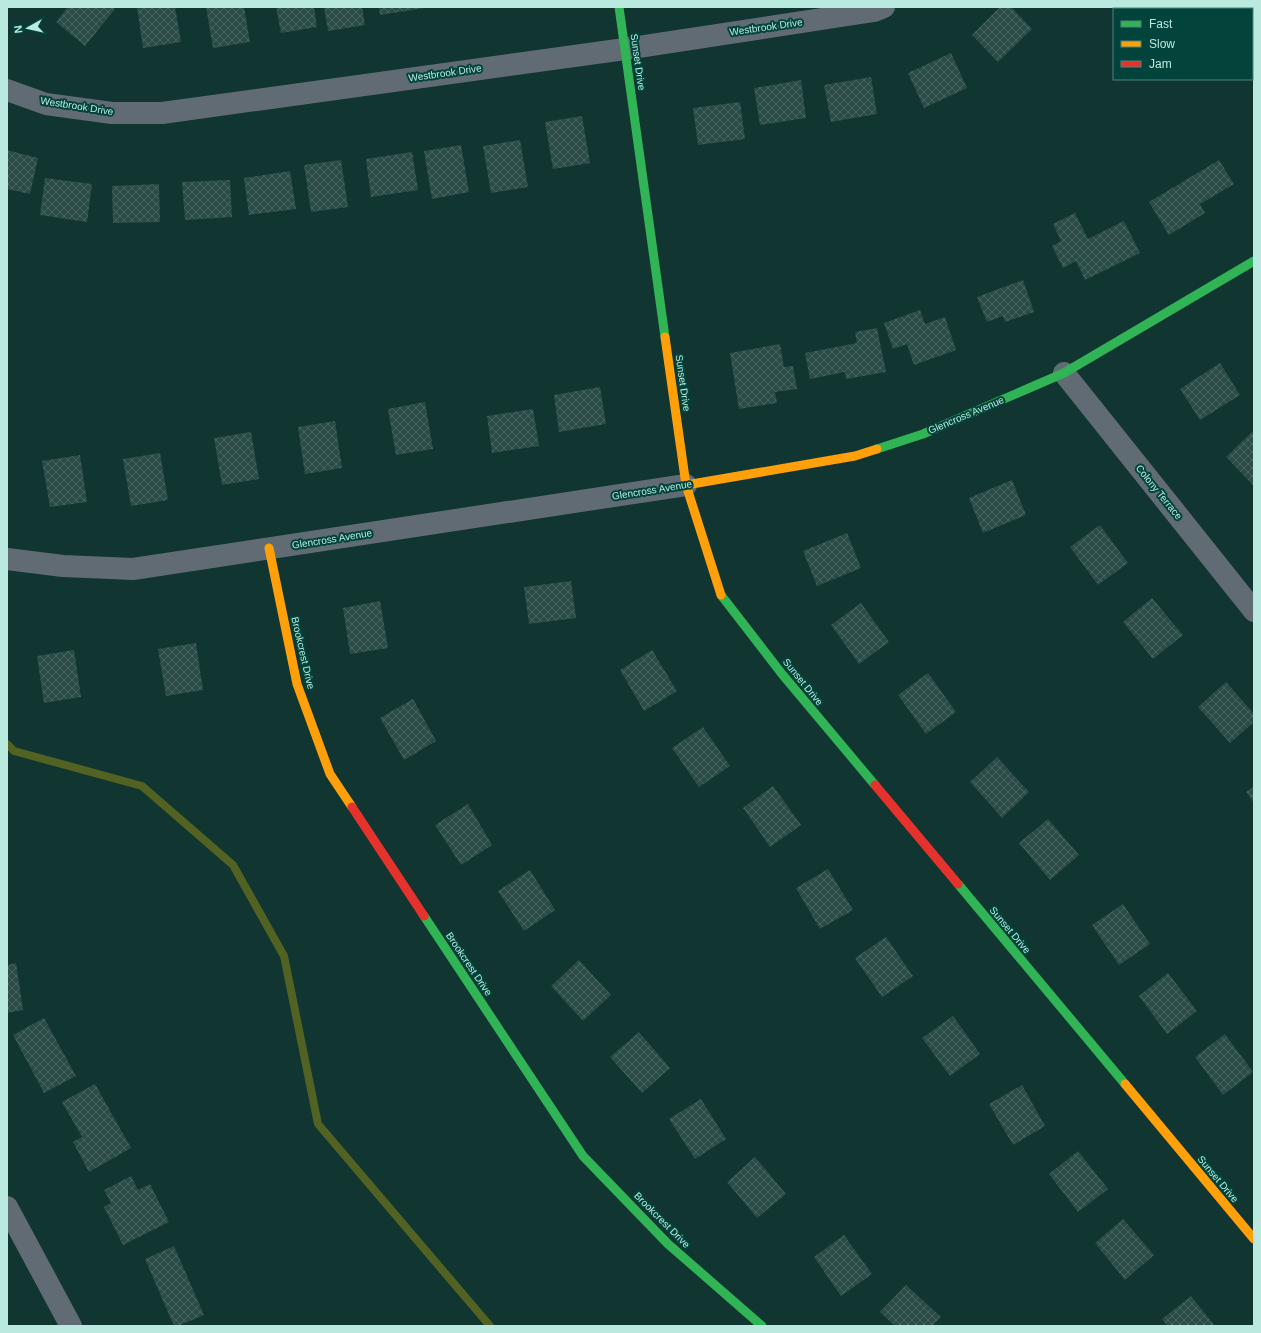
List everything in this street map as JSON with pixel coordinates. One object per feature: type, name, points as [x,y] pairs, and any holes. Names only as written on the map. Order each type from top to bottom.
[{"type":"street","name":"Sunset Drive","points":[[619,7],[686,485],[720,593],[782,674],[1254,1239]]},
{"type":"street","name":"Westbrook Drive","points":[[7,90],[46,104],[112,113],[162,112],[625,49],[874,11],[884,7]]},
{"type":"street","name":"Glencross Avenue","points":[[7,559],[63,566],[133,569],[686,485],[855,456],[923,434],[1064,373],[1254,261]]},
{"type":"street","name":"Colony Terrace","points":[[1064,373],[1254,611]]},
{"type":"street","name":"Brookcrest Drive","points":[[269,548],[297,684],[330,774],[583,1156],[668,1244],[762,1326]]},
{"type":"street","points":[[7,1207],[71,1326]]},
{"type":"building","points":[[68,7],[113,7],[115,9],[85,46],[56,22]]},
{"type":"building","points":[[137,7],[175,7],[181,42],[143,48]]},
{"type":"building","points":[[206,7],[244,7],[250,42],[213,48]]},
{"type":"building","points":[[276,7],[314,7],[317,27],[281,33]]},
{"type":"building","points":[[324,7],[362,7],[365,25],[328,31]]},
{"type":"building","points":[[379,7],[425,7],[425,8],[380,15]]},
{"type":"building","points":[[1000,7],[1011,7],[1032,29],[998,62],[972,35]]},
{"type":"building","points":[[951,53],[967,88],[924,108],[908,73]]},
{"type":"building","points":[[871,77],[877,114],[831,122],[824,85]]},
{"type":"building","points":[[801,80],[806,118],[760,125],[754,88]]},
{"type":"building","points":[[740,102],[745,139],[698,145],[693,108]]},
{"type":"building","points":[[582,116],[590,163],[553,169],[545,122]]},
{"type":"building","points":[[520,140],[528,187],[491,193],[483,146]]},
{"type":"building","points":[[461,145],[469,192],[432,199],[424,151]]},
{"type":"building","points":[[7,150],[38,158],[30,194],[7,189]]},
{"type":"building","points":[[412,152],[418,190],[371,197],[366,159]]},
{"type":"building","points":[[341,160],[348,207],[311,212],[304,165]]},
{"type":"building","points":[[1219,160],[1234,184],[1200,204],[1205,213],[1169,235],[1149,202]]},
{"type":"building","points":[[290,171],[296,209],[249,215],[244,178]]},
{"type":"building","points":[[45,178],[92,184],[87,222],[40,215]]},
{"type":"building","points":[[230,180],[232,217],[185,220],[182,182]]},
{"type":"building","points":[[159,184],[160,222],[113,223],[112,186]]},
{"type":"building","points":[[1075,213],[1088,239],[1124,221],[1140,253],[1085,280],[1076,261],[1063,268],[1052,246],[1061,241],[1053,224]]},
{"type":"building","points":[[1023,280],[1034,312],[1005,322],[1003,316],[987,322],[977,297]]},
{"type":"building","points":[[920,310],[925,324],[945,317],[956,350],[914,365],[907,344],[893,349],[884,323]]},
{"type":"building","points":[[877,328],[886,372],[846,379],[845,372],[810,379],[805,353],[857,343],[855,332]]},
{"type":"building","points":[[780,344],[784,367],[793,366],[797,389],[775,392],[777,403],[739,409],[730,353]]},
{"type":"building","points":[[1220,363],[1240,395],[1200,420],[1180,389]]},
{"type":"building","points":[[600,387],[606,424],[559,432],[554,395]]},
{"type":"building","points":[[425,402],[433,449],[396,455],[388,409]]},
{"type":"building","points":[[533,409],[539,446],[492,453],[487,416]]},
{"type":"building","points":[[335,421],[342,468],[305,474],[298,427]]},
{"type":"building","points":[[1254,430],[1254,486],[1226,457]]},
{"type":"building","points":[[251,432],[259,479],[222,485],[214,438]]},
{"type":"building","points":[[160,453],[168,500],[131,506],[123,459]]},
{"type":"building","points":[[80,455],[87,502],[50,507],[42,461]]},
{"type":"building","points":[[1012,480],[1026,515],[983,533],[969,498]]},
{"type":"building","points":[[1100,525],[1128,563],[1098,585],[1070,547]]},
{"type":"building","points":[[847,533],[861,568],[817,586],[803,551]]},
{"type":"building","points":[[571,581],[576,618],[529,624],[524,587]]},
{"type":"building","points":[[1152,598],[1183,635],[1153,659],[1123,622]]},
{"type":"building","points":[[380,601],[388,648],[350,654],[343,608]]},
{"type":"building","points":[[861,603],[889,642],[859,664],[831,625]]},
{"type":"building","points":[[196,643],[203,690],[166,696],[158,649]]},
{"type":"building","points":[[74,650],[81,697],[44,703],[37,656]]},
{"type":"building","points":[[652,650],[677,691],[644,711],[620,670]]},
{"type":"building","points":[[928,673],[956,712],[926,734],[898,695]]},
{"type":"building","points":[[1226,682],[1254,714],[1254,722],[1230,743],[1198,707]]},
{"type":"building","points":[[413,699],[436,741],[404,760],[380,718]]},
{"type":"building","points":[[703,727],[730,766],[699,787],[672,748]]},
{"type":"building","points":[[997,757],[1029,792],[1002,818],[970,782]]},
{"type":"building","points":[[773,786],[801,825],[770,847],[743,808]]},
{"type":"building","points":[[1254,787],[1254,803],[1246,792]]},
{"type":"building","points":[[468,804],[492,845],[461,865],[435,825]]},
{"type":"building","points":[[1048,819],[1079,855],[1050,880],[1019,843]]},
{"type":"building","points":[[828,869],[853,910],[820,929],[796,888]]},
{"type":"building","points":[[530,870],[555,910],[524,931],[498,891]]},
{"type":"building","points":[[1123,904],[1150,944],[1119,965],[1092,925]]},
{"type":"building","points":[[886,937],[913,976],[882,997],[855,958]]},
{"type":"building","points":[[579,960],[611,995],[583,1021],[551,986]]},
{"type":"building","points":[[16,963],[23,1010],[7,1013],[7,965]]},
{"type":"building","points":[[1168,973],[1197,1011],[1167,1034],[1139,996]]},
{"type":"building","points":[[953,1016],[980,1054],[950,1076],[922,1038]]},
{"type":"building","points":[[44,1018],[76,1076],[44,1093],[13,1035]]},
{"type":"building","points":[[639,1032],[670,1068],[642,1093],[610,1057]]},
{"type":"building","points":[[1225,1034],[1253,1072],[1223,1095],[1195,1057]]},
{"type":"building","points":[[95,1084],[131,1148],[89,1172],[73,1142],[82,1137],[62,1102]]},
{"type":"building","points":[[1022,1085],[1045,1126],[1013,1145],[989,1104]]},
{"type":"building","points":[[701,1099],[726,1139],[695,1159],[669,1119]]},
{"type":"building","points":[[1078,1151],[1108,1189],[1078,1212],[1049,1174]]},
{"type":"building","points":[[755,1157],[786,1194],[757,1218],[727,1182]]},
{"type":"building","points":[[131,1176],[138,1190],[150,1184],[169,1222],[123,1245],[104,1207],[111,1203],[104,1190]]},
{"type":"building","points":[[1123,1219],[1154,1255],[1125,1280],[1095,1243]]},
{"type":"building","points":[[844,1235],[872,1274],[841,1296],[814,1257]]},
{"type":"building","points":[[174,1246],[204,1315],[178,1326],[174,1326],[145,1259]]},
{"type":"building","points":[[906,1285],[941,1317],[932,1326],[895,1326],[880,1312]]},
{"type":"building","points":[[1191,1296],[1215,1326],[1167,1326],[1162,1319]]},
{"type":"waterway","points":[[7,744],[14,751],[142,786],[233,865],[284,956],[318,1124],[490,1326]]},
{"type":"traffic: fast","points":[[619,7],[665,337]]},
{"type":"traffic: fast","points":[[877,449],[923,434],[1064,373],[1254,261]]},
{"type":"traffic: fast","points":[[721,595],[782,674],[875,785]]},
{"type":"traffic: fast","points":[[958,884],[1125,1084]]},
{"type":"traffic: fast","points":[[424,916],[583,1156],[668,1244],[762,1326]]},
{"type":"traffic: slow","points":[[665,337],[686,485],[721,595]]},
{"type":"traffic: slow","points":[[686,485],[855,456],[877,449]]},
{"type":"traffic: slow","points":[[269,548],[297,684],[330,774],[352,807]]},
{"type":"traffic: slow","points":[[1125,1084],[1254,1239]]},
{"type":"traffic: jam","points":[[875,785],[958,884]]},
{"type":"traffic: jam","points":[[352,807],[424,916]]}]
